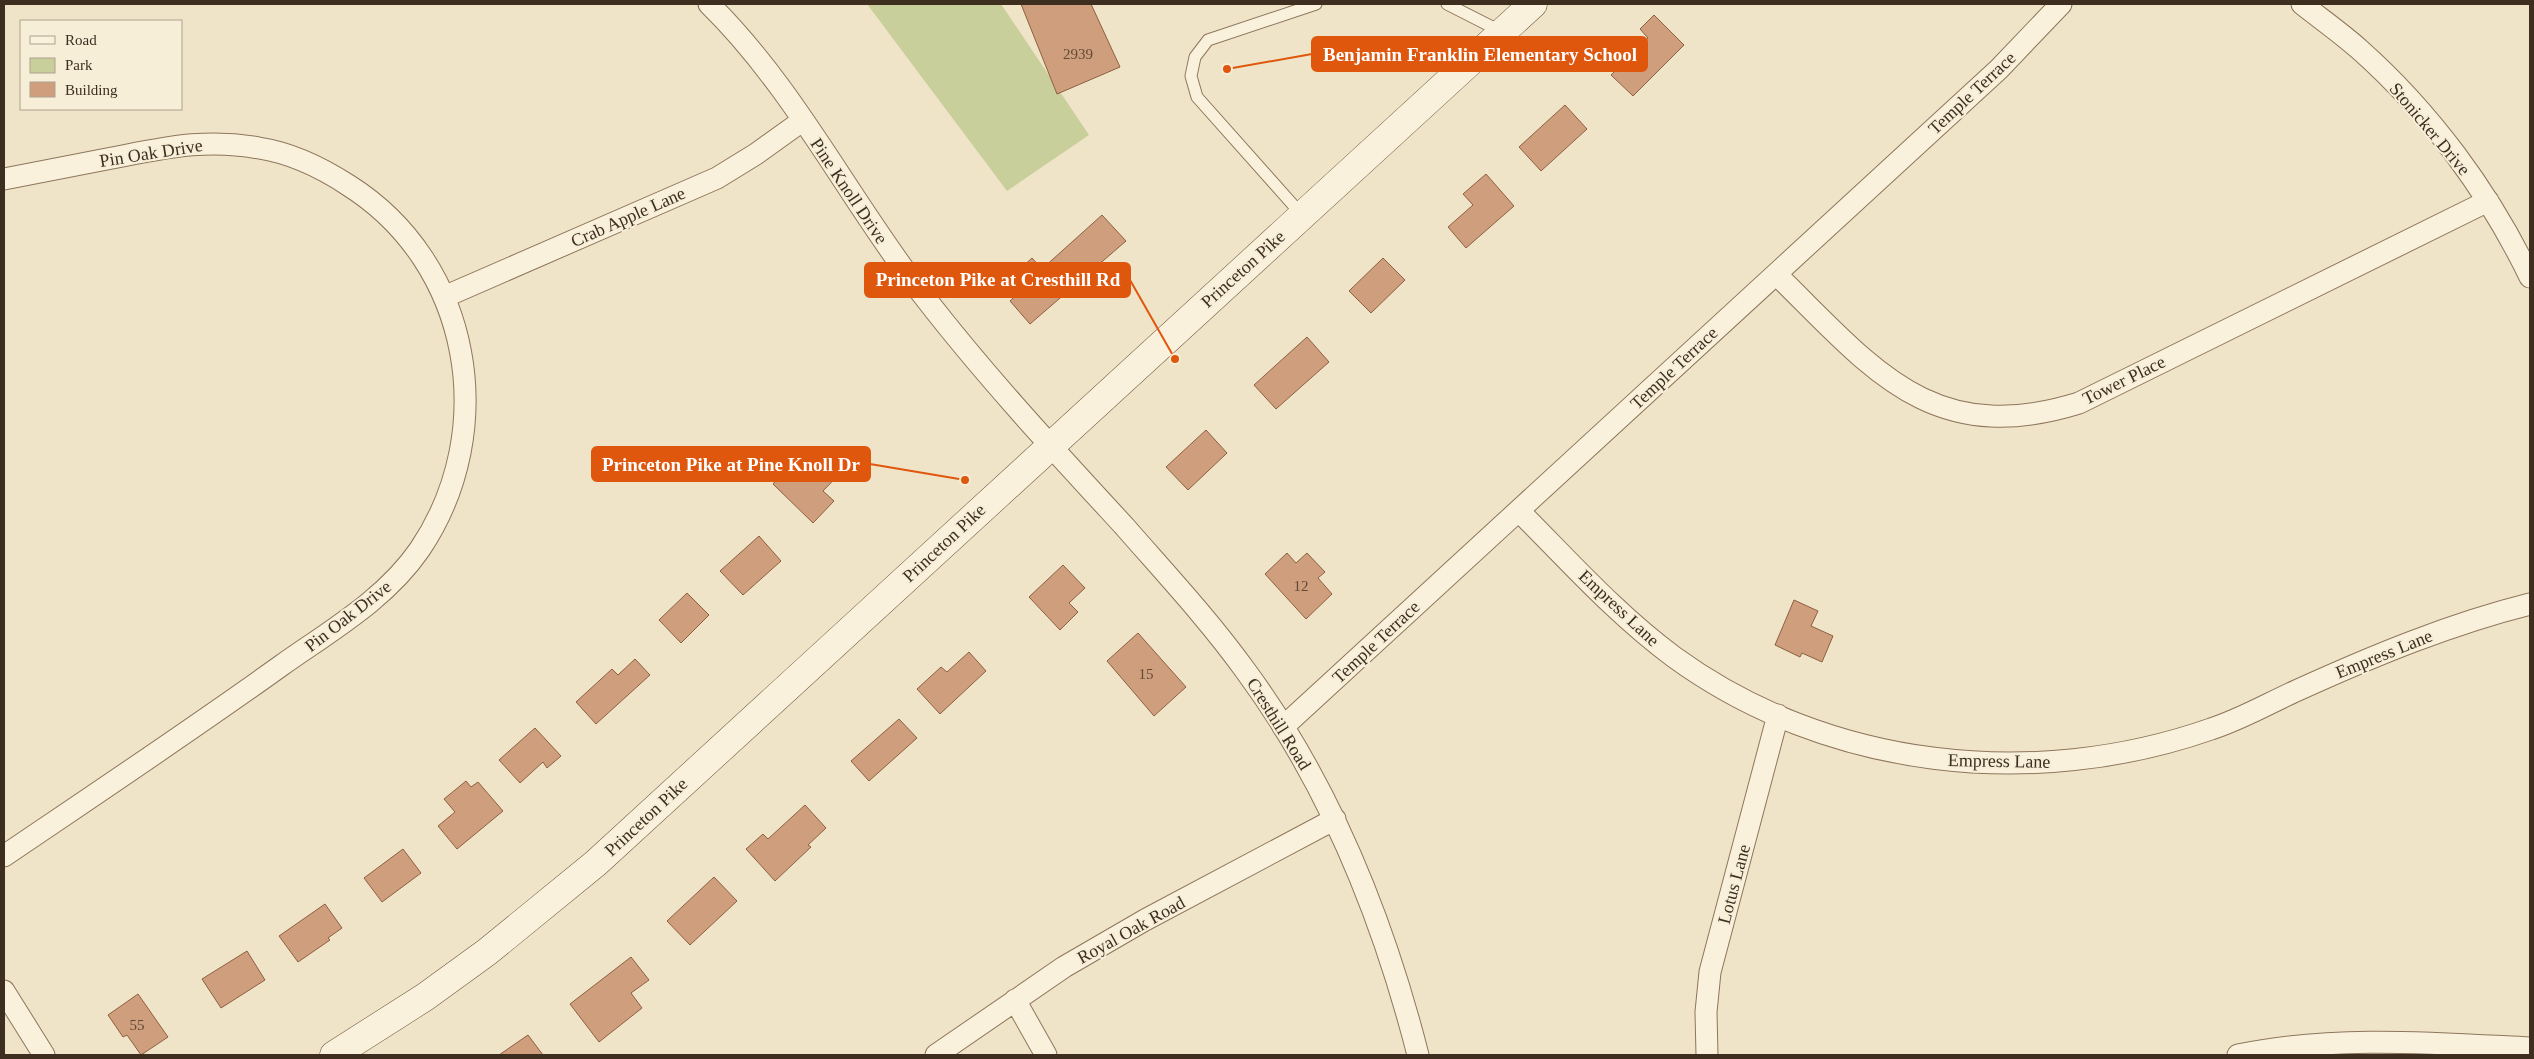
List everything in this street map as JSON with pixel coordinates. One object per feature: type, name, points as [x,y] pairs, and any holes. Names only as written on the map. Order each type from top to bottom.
[{"type":"main road","name":"Princeton Pike","points":[[334,1055],[425,997],[487,952],[596,863],[1533,4]]},
{"type":"street","name":"Pine Knoll Drive","points":[[709,4],[758,59],[924,297],[972,357],[1050,445]]},
{"type":"street","name":"Temple Terrace","points":[[1283,727],[2000,69],[2061,4]]},
{"type":"street","name":"Stonicker Drive","points":[[2302,4],[2359,50],[2432,125],[2488,201],[2530,277]]},
{"type":"street","name":"Crab Apple Lane","points":[[444,297],[717,178],[756,154],[802,121]]},
{"type":"street","name":"Pin Oak Drive","points":[[4,179],[191,143],[227,143],[263,148],[300,160],[330,173],[361,193],[392,219],[415,247],[444,297],[457,331],[464,371],[466,407],[463,443],[453,483],[437,520],[418,551],[396,578],[369,603],[208,718],[4,856]]},
{"type":"street","name":"Tower Place","points":[[1776,274],[1872,368],[1898,387],[1930,403],[1960,412],[1989,416],[2017,416],[2049,412],[2079,403],[2488,201]]},
{"type":"street","name":"Cresthill Road","points":[[1050,445],[1199,610],[1246,672],[1283,727],[1335,819],[1359,873],[1386,941],[1418,1055]]},
{"type":"street","name":"Empress Lane","points":[[1519,511],[1628,620],[1676,658],[1728,691],[1778,715],[1848,740],[1880,749],[1941,760],[2002,764],[2045,763],[2114,755],[2164,744],[2213,729],[2369,659],[2481,616],[2530,604]]},
{"type":"street","name":"Lotus Lane","points":[[1707,1055],[1706,1012],[1710,972],[1778,715]]},
{"type":"street","name":"Royal Oak Road","points":[[936,1055],[1015,1000],[1145,920],[1335,819]]},
{"type":"street","points":[[4,991],[44,1055]]},
{"type":"street","points":[[1015,1000],[1046,1055]]},
{"type":"street","points":[[2238,1055],[2320,1044],[2381,1041],[2530,1048]]},
{"type":"lane","points":[[1302,215],[1197,96],[1191,76],[1195,57],[1208,40],[1316,4]]},
{"type":"lane","points":[[1447,4],[1502,32]]},
{"type":"green space","points":[[867,4],[1001,4],[1089,135],[1007,191]]},
{"type":"building","points":[[1021,4],[1091,4],[1120,67],[1057,94]]},
{"type":"building","points":[[1654,15],[1684,45],[1633,96],[1611,75],[1648,38],[1640,29]]},
{"type":"building","points":[[1565,105],[1587,129],[1541,171],[1519,147]]},
{"type":"building","points":[[1486,174],[1514,206],[1466,248],[1448,227],[1473,205],[1463,194]]},
{"type":"building","points":[[1102,215],[1126,241],[1030,324],[1010,301],[1031,281],[1020,269],[1032,258],[1042,269]]},
{"type":"building","points":[[1383,258],[1405,280],[1371,313],[1349,291]]},
{"type":"building","points":[[1307,337],[1329,362],[1276,409],[1254,385]]},
{"type":"building","points":[[1206,430],[1227,453],[1188,490],[1166,467]]},
{"type":"building","points":[[825,449],[845,468],[823,491],[834,501],[813,523],[773,484],[792,464],[802,473]]},
{"type":"building","points":[[759,536],[781,561],[743,595],[720,571]]},
{"type":"building","points":[[1287,553],[1296,563],[1307,553],[1325,572],[1318,578],[1332,594],[1306,619],[1265,574]]},
{"type":"building","points":[[1063,565],[1085,588],[1069,603],[1078,612],[1060,630],[1029,597]]},
{"type":"building","points":[[687,593],[709,615],[681,643],[659,620]]},
{"type":"building","points":[[1794,600],[1818,611],[1811,626],[1833,636],[1822,662],[1802,653],[1800,657],[1775,645]]},
{"type":"building","points":[[1138,633],[1186,687],[1154,716],[1107,661]]},
{"type":"building","points":[[969,652],[986,671],[940,714],[917,689],[941,667],[947,672]]},
{"type":"building","points":[[635,659],[650,675],[596,724],[576,702],[612,669],[618,675]]},
{"type":"building","points":[[899,719],[917,738],[869,781],[851,761]]},
{"type":"building","points":[[535,728],[561,756],[547,768],[543,762],[520,783],[499,760]]},
{"type":"building","points":[[466,781],[471,787],[478,782],[503,811],[457,849],[438,826],[455,812],[444,799]]},
{"type":"building","points":[[805,805],[826,828],[808,845],[811,847],[775,881],[746,849],[763,834],[768,839]]},
{"type":"building","points":[[403,849],[421,873],[382,902],[364,878]]},
{"type":"building","points":[[714,877],[737,901],[690,945],[667,921]]},
{"type":"building","points":[[325,904],[342,928],[328,938],[330,940],[298,962],[279,936]]},
{"type":"building","points":[[247,951],[265,980],[221,1008],[202,979]]},
{"type":"building","points":[[631,957],[649,980],[631,993],[642,1008],[599,1042],[570,1004]]},
{"type":"building","points":[[138,994],[168,1037],[141,1055],[127,1035],[123,1037],[108,1015]]},
{"type":"building","points":[[528,1035],[543,1055],[499,1055]]},
{"type":"place","name":"Benjamin Franklin Elementary School","points":[[1227,69]]},
{"type":"place","name":"Princeton Pike at Cresthill Rd","points":[[1175,359]]},
{"type":"place","name":"Princeton Pike at Pine Knoll Dr","points":[[965,480]]}]
